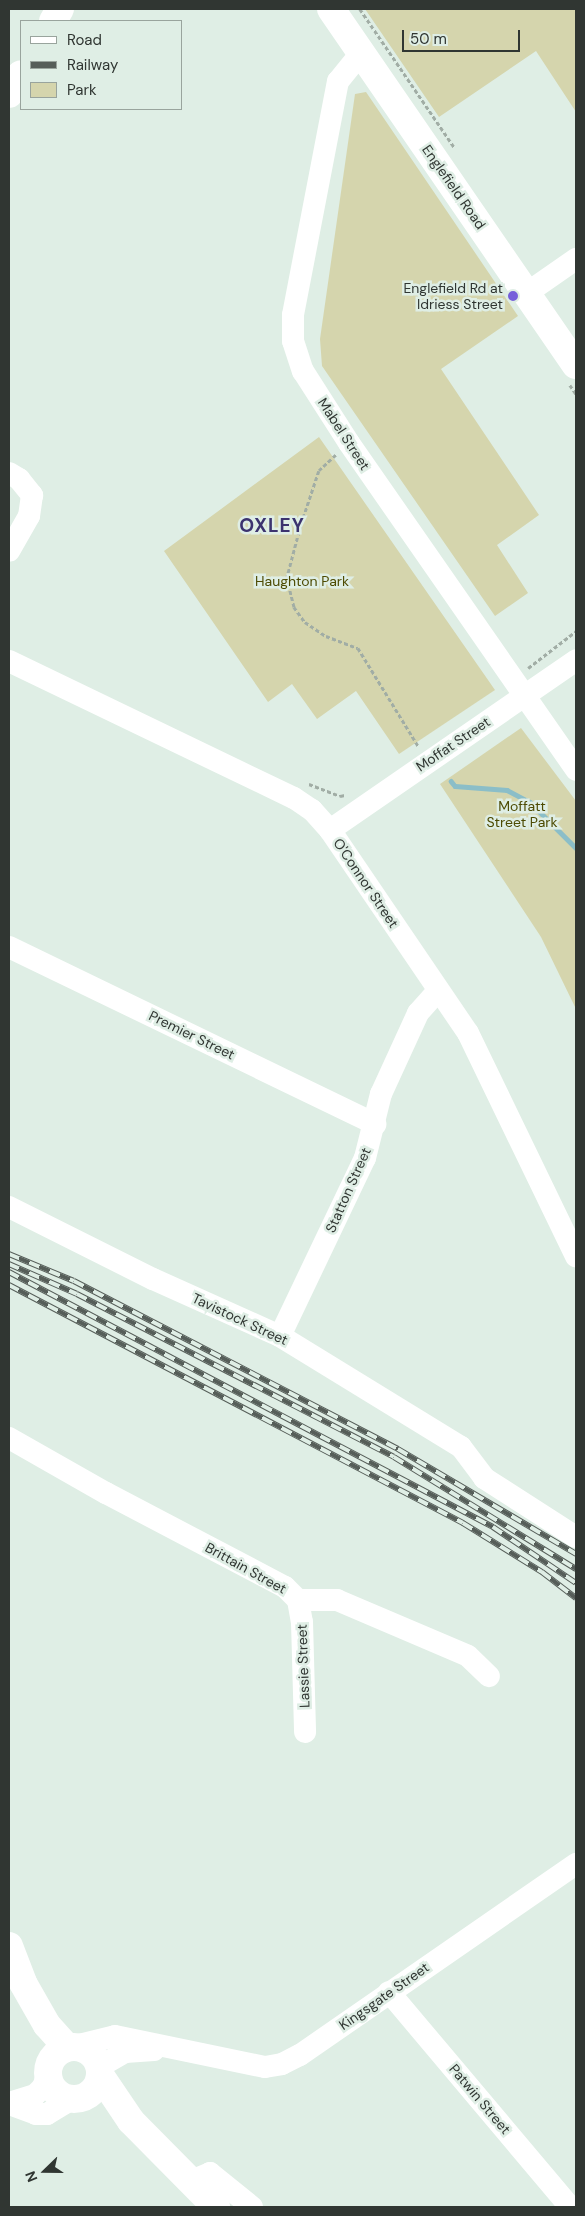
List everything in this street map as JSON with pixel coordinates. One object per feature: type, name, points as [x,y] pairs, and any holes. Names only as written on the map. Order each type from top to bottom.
[{"type":"main road","points":[[54,20],[60,9]]},
{"type":"main road","name":"Englefield Road","points":[[331,9],[576,366]]},
{"type":"main road","points":[[9,94],[20,76]]},
{"type":"main road","points":[[9,1946],[23,1983],[48,2025],[59,2058],[54,2090],[88,2103],[183,2176]]},
{"type":"main road","points":[[9,1982],[59,2058]]},
{"type":"main road","points":[[59,2058],[90,2052],[131,2121],[183,2176],[216,2207]]},
{"type":"main road","points":[[74,2099],[92,2091],[100,2071]]},
{"type":"street","name":"Mabel Street","points":[[361,53],[338,81],[293,315],[293,341],[303,371],[349,443],[576,770]]},
{"type":"street","points":[[526,294],[576,259]]},
{"type":"street","points":[[9,473],[19,479],[32,495],[29,516],[9,552]]},
{"type":"street","name":"Moffat Street","points":[[330,830],[420,749],[519,688],[576,660]]},
{"type":"street","name":"O'Connor Street","points":[[9,661],[294,798],[312,810],[330,830],[468,1033],[576,1256]]},
{"type":"street","name":"Premier Street","points":[[9,947],[375,1124]]},
{"type":"street","name":"Statton Street","points":[[280,1336],[365,1158],[375,1124],[380,1094],[414,1022],[432,995],[438,991]]},
{"type":"street","name":"Tavistock Street","points":[[9,1207],[153,1279],[280,1336],[462,1448],[484,1478],[576,1537]]},
{"type":"street","name":"Brittain Street","points":[[9,1438],[106,1493],[285,1587],[298,1600],[337,1600],[468,1656],[489,1676]]},
{"type":"street","name":"Lassie Street","points":[[298,1600],[302,1622],[306,1732]]},
{"type":"street","name":"Kingsgate Street","points":[[59,2058],[115,2036],[172,2050],[265,2067],[282,2064],[300,2056],[389,1992],[576,1864]]},
{"type":"street","name":"Patwin Street","points":[[389,1992],[570,2207]]},
{"type":"street","name":"Kingsgate Street","points":[[100,2071],[125,2052],[172,2050]]},
{"type":"street","points":[[9,2103],[35,2095],[43,2087],[59,2058]]},
{"type":"street","points":[[9,2103],[36,2114],[47,2114],[74,2099]]},
{"type":"street","points":[[183,2176],[210,2173],[252,2207]]},
{"type":"path","points":[[360,9],[456,149]]},
{"type":"path","points":[[349,443],[319,471],[301,525],[288,578],[294,607],[305,622],[326,636],[358,648],[420,749]]},
{"type":"path","points":[[519,688],[576,631]]},
{"type":"path","points":[[300,780],[340,796],[348,794]]},
{"type":"green space","points":[[365,9],[576,9],[576,112],[536,51],[439,117]]},
{"type":"green space","points":[[366,92],[518,316],[441,369],[539,515],[497,545],[528,593],[495,616],[322,366],[320,339],[355,94]]},
{"type":"green space","name":"Haughton Park","points":[[319,437],[495,690],[399,754],[356,691],[317,719],[292,684],[268,702],[164,551]]},
{"type":"green space","name":"Moffatt Street Park","points":[[521,728],[576,801],[576,1009],[541,937],[440,784]]},
{"type":"waterway","points":[[451,781],[455,786],[507,790],[530,802],[576,848]]},
{"type":"railway","points":[[9,1254],[74,1281],[398,1449],[576,1554]]},
{"type":"railway","points":[[9,1264],[77,1294],[394,1457],[576,1569]]},
{"type":"railway","points":[[9,1272],[493,1527],[576,1583]]},
{"type":"railway","points":[[9,1285],[463,1523],[542,1572],[576,1598]]},
{"type":"place","name":"Englefield Rd at Idriess Street","points":[[513,296]]},
{"type":"district","name":"OXLEY","points":[[272,526]]}]
